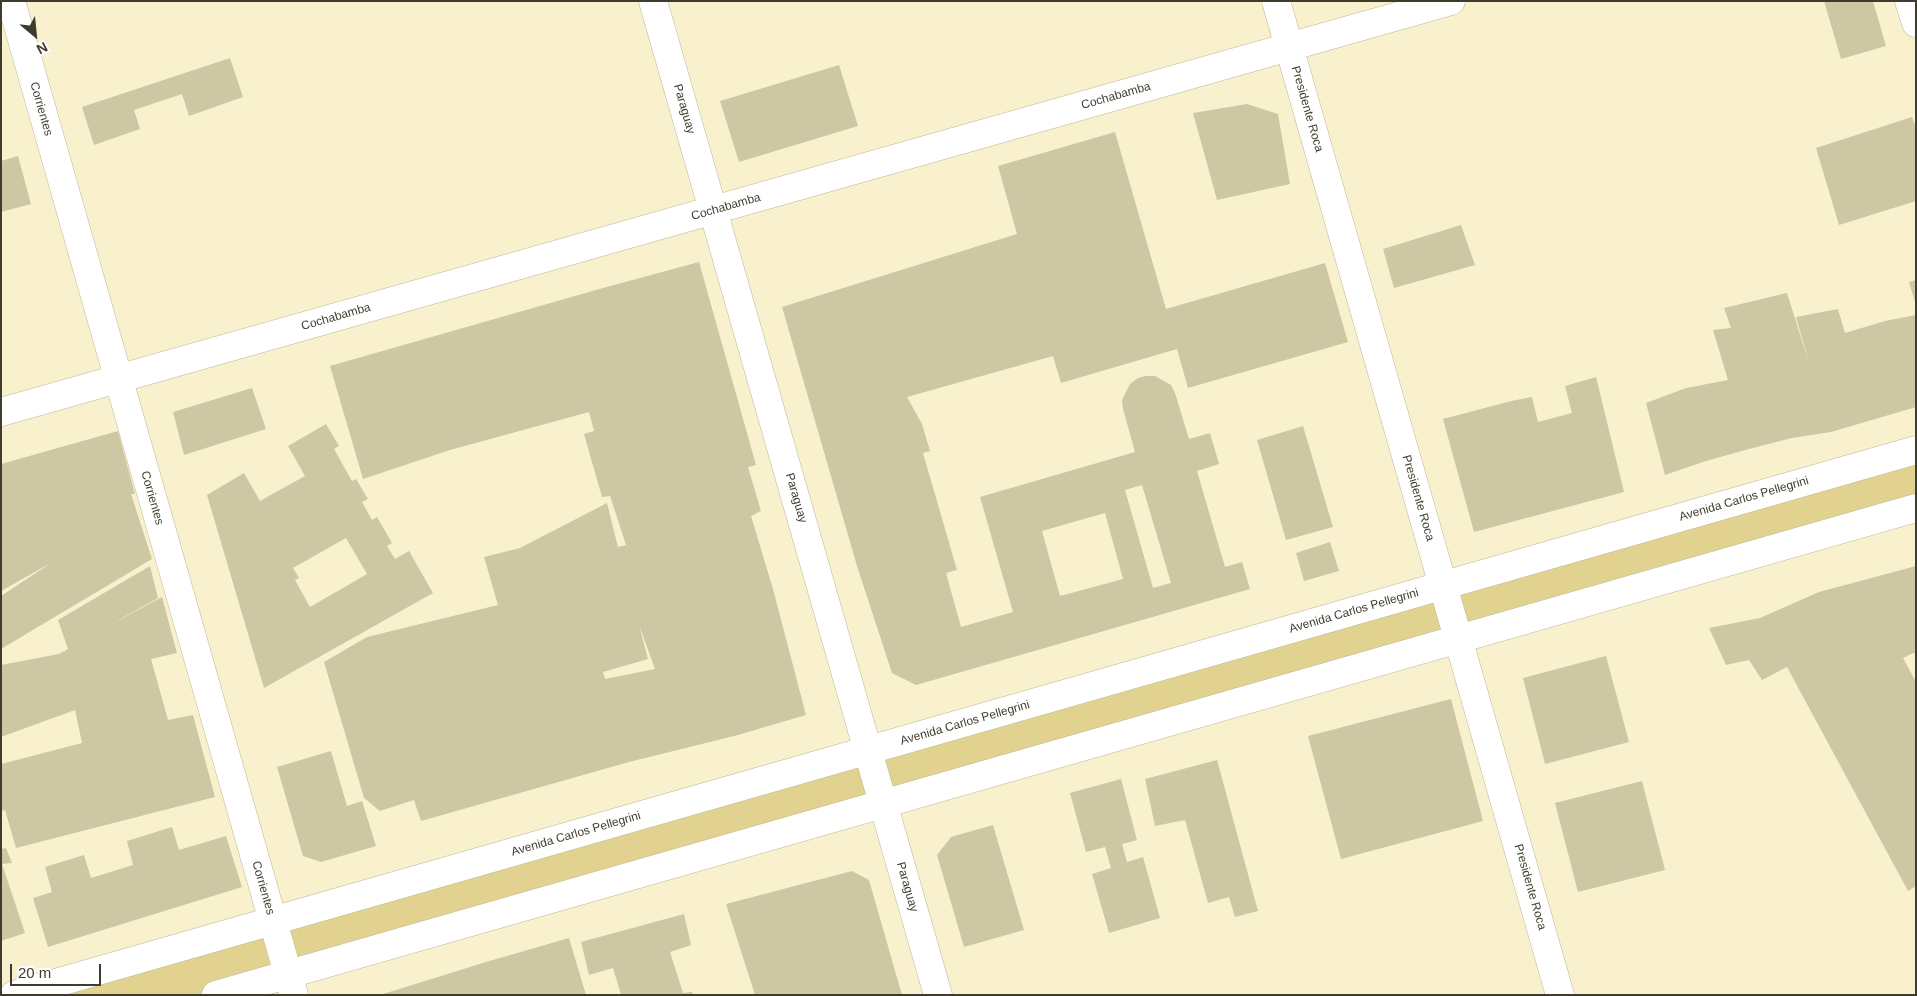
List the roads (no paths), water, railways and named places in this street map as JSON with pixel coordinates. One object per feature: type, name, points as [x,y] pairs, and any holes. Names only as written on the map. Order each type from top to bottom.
[{"type":"main road","name":"Corrientes","points":[[11,1],[291,984]]},
{"type":"main road","name":"Paraguay","points":[[653,1],[938,995]]},
{"type":"main road","name":"Presidente Roca","points":[[1276,1],[1560,995]]},
{"type":"main road","name":"Cochabamba","points":[[1,412],[1451,1]]},
{"type":"main road","points":[[1909,1],[1916,23]]},
{"type":"main road","name":"Avenida Carlos Pellegrini","points":[[14,995],[1916,450]]},
{"type":"main road","points":[[216,995],[291,984],[883,804],[1916,508]]}]
